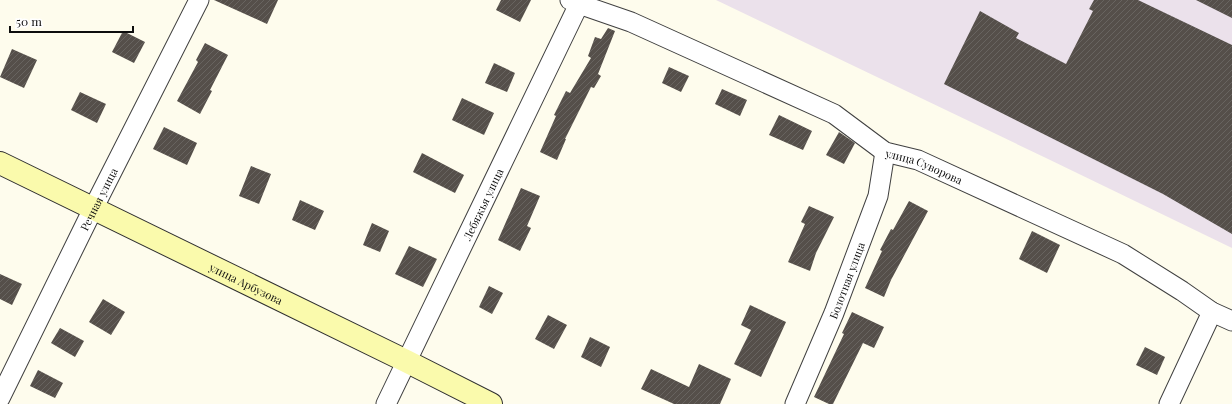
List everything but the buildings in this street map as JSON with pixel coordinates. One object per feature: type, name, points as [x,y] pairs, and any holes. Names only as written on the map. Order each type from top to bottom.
[{"type":"street","name":"Речная улица","points":[[0,398],[93,209],[199,0]]},
{"type":"street","name":"улица Суворова","points":[[575,2],[631,22],[834,114],[885,152],[918,160],[1123,254],[1182,291],[1212,312],[1232,321]]},
{"type":"street","name":"Лебяжья улица","points":[[386,404],[575,2]]},
{"type":"street","name":"Болотная улица","points":[[795,404],[834,313],[878,196],[885,152]]},
{"type":"street","name":"улица Арбузова","points":[[0,164],[406,361],[491,404]]},
{"type":"street","points":[[1169,404],[1212,312]]},
{"type":"shaded area","points":[[716,0],[1232,0],[1232,248],[1046,158]]}]
